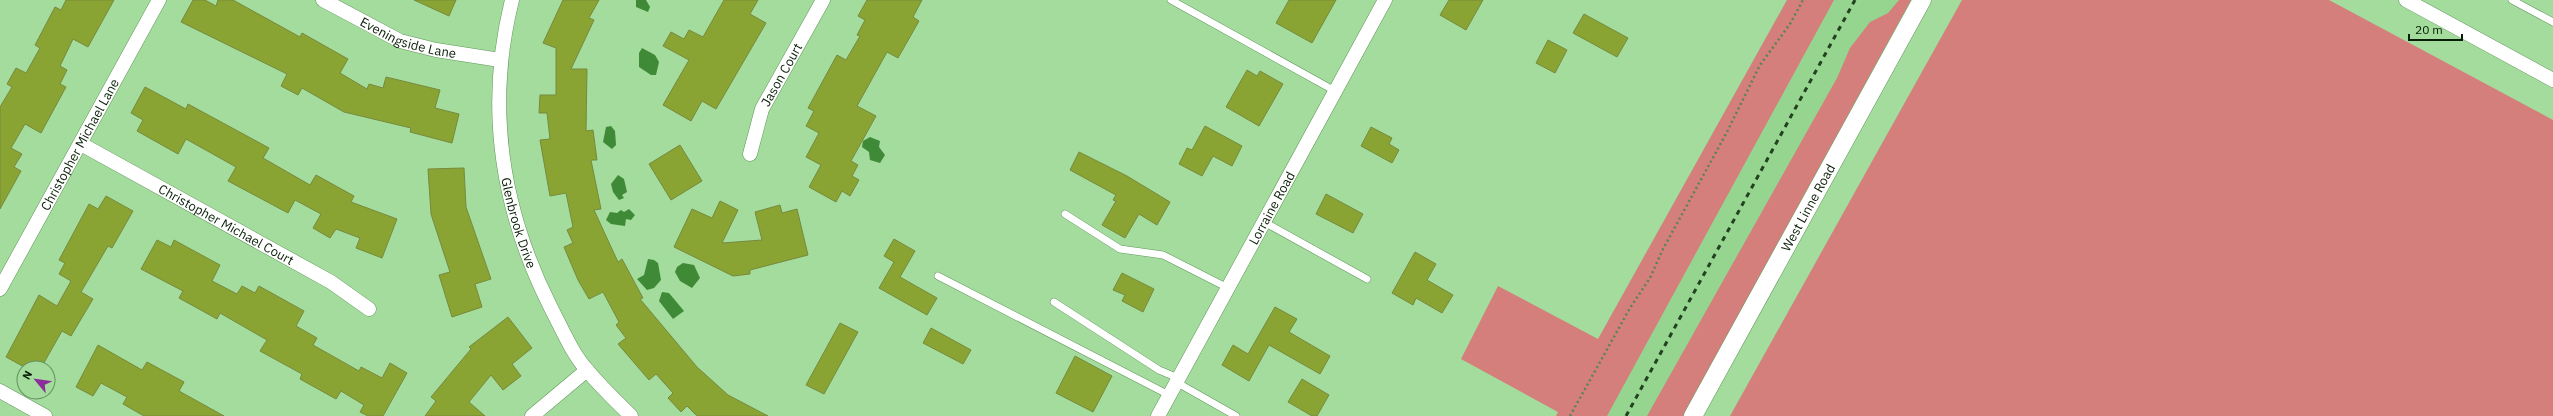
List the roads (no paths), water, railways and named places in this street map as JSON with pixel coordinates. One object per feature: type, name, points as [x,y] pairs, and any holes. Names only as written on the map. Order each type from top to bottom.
[{"type":"street","name":"Christopher Michael Lane","points":[[0,289],[159,0]]},
{"type":"street","name":"Eveningside Lane","points":[[322,0],[400,41],[436,50],[500,60]]},
{"type":"street","name":"Glenbrook Drive","points":[[512,0],[500,60],[499,126],[508,187],[522,244],[568,343],[586,370],[631,416]]},
{"type":"street","name":"Jason Court","points":[[750,154],[762,109],[823,0]]},
{"type":"street","name":"Lorraine Road","points":[[1158,416],[1385,0]]},
{"type":"street","name":"West Linne Road","points":[[1694,416],[1922,0]]},
{"type":"street","points":[[2406,0],[2553,80]]},
{"type":"street","name":"Christopher Michael Court","points":[[81,144],[331,282],[369,309]]},
{"type":"street","points":[[532,416],[586,370]]},
{"type":"street","points":[[0,391],[45,416]]},
{"type":"lane","points":[[1170,0],[1335,91]]},
{"type":"lane","points":[[2512,0],[2553,22]]},
{"type":"lane","points":[[1065,214],[1120,249],[1163,255],[1228,288]]},
{"type":"lane","points":[[1264,222],[1367,279]]},
{"type":"lane","points":[[938,276],[1169,395]]},
{"type":"lane","points":[[1054,302],[1159,370],[1236,416]]},
{"type":"railway","points":[[1626,416],[1855,0]]}]
